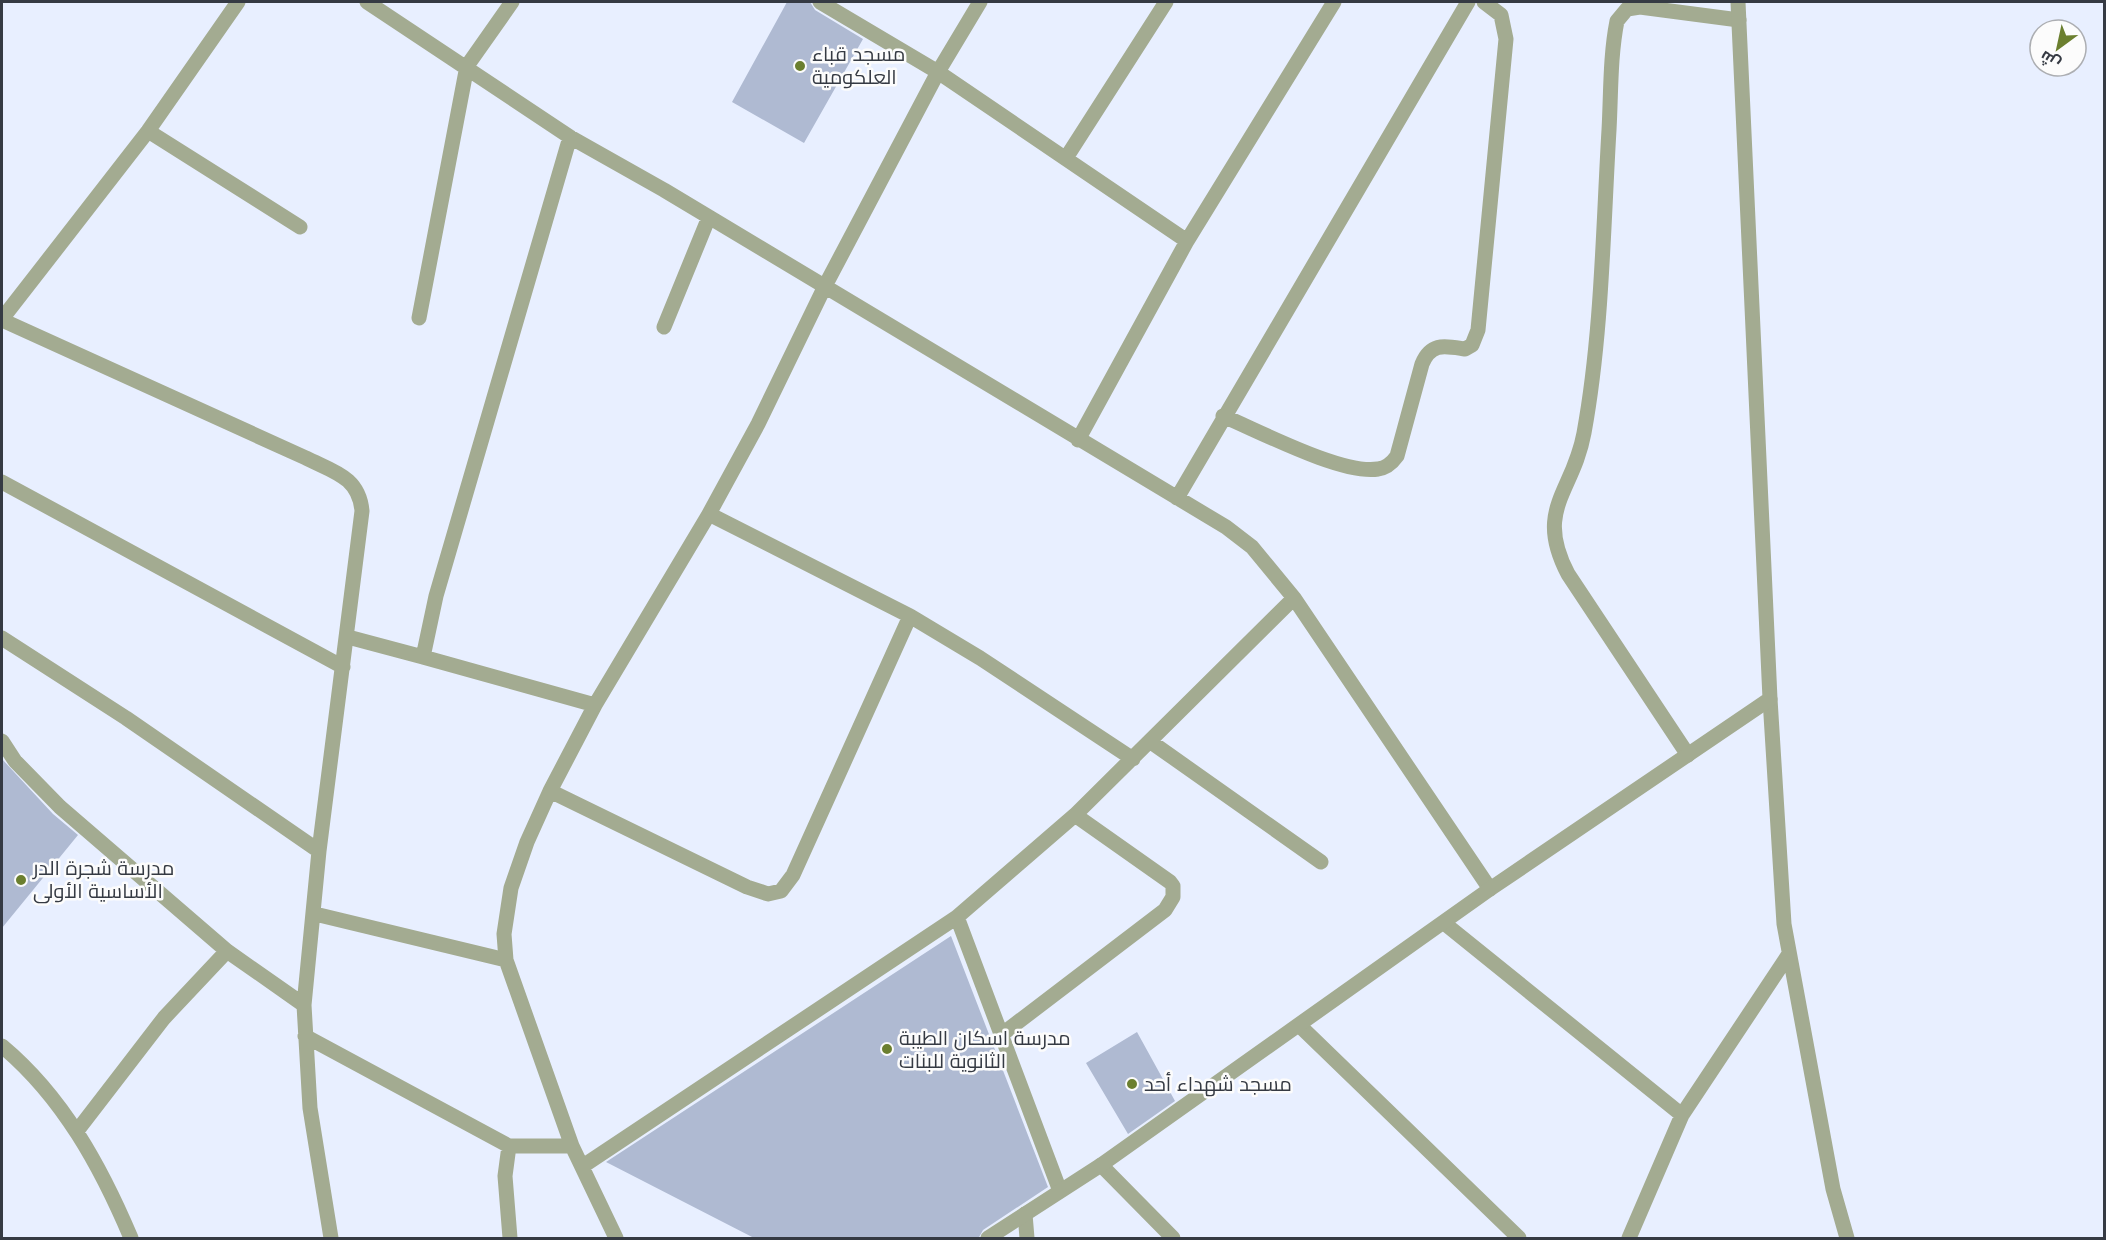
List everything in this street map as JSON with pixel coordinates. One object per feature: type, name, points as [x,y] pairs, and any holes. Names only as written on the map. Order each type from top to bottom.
[{"type":"street","points":[[238,2],[148,131],[2,319],[306,459],[349,481],[358,491],[362,511],[348,637],[319,850],[315,914],[304,1005],[310,1108],[331,1239]]},
{"type":"street","points":[[367,2],[467,66],[570,137],[709,217],[1226,527],[1252,547],[1294,598],[1490,889]]},
{"type":"street","points":[[419,318],[467,66],[512,2]]},
{"type":"street","points":[[820,2],[938,72],[1186,241]]},
{"type":"street","points":[[616,1239],[572,1146],[506,960],[504,934],[511,888],[526,842],[595,705],[709,514],[758,424],[825,286],[938,72],[980,2]]},
{"type":"street","points":[[1066,158],[1166,2]]},
{"type":"street","points":[[1078,440],[1186,241],[1334,2]]},
{"type":"street","points":[[1177,498],[1468,2]]},
{"type":"street","points":[[1224,416],[1304,451],[1356,468],[1378,469],[1389,466],[1397,456],[1422,364],[1428,352],[1440,346],[1465,349],[1474,340],[1478,330],[1506,39],[1501,15],[1484,2]]},
{"type":"street","points":[[1738,2],[1770,699],[1782,900],[1833,1189],[1847,1239]]},
{"type":"street","points":[[1688,755],[1568,574],[1557,553],[1553,526],[1561,494],[1583,439],[1589,408],[1596,341],[1617,21],[1627,9],[1640,7],[1739,20]]},
{"type":"street","points":[[148,131],[300,227]]},
{"type":"street","points":[[423,657],[436,596],[570,137]]},
{"type":"street","points":[[664,327],[709,217]]},
{"type":"street","points":[[2,482],[343,667]]},
{"type":"street","points":[[709,514],[910,616],[980,658],[1133,759]]},
{"type":"street","points":[[583,1166],[957,917],[1075,815],[1294,598]]},
{"type":"street","points":[[550,791],[747,887],[768,894],[781,891],[793,875],[910,616]]},
{"type":"street","points":[[348,637],[595,705]]},
{"type":"street","points":[[2,638],[126,718],[319,850]]},
{"type":"street","points":[[988,1239],[1101,1165],[1490,889],[1770,699]]},
{"type":"street","points":[[2,741],[15,761],[60,807],[227,951],[304,1005]]},
{"type":"street","points":[[1151,742],[1321,862]]},
{"type":"street","points":[[1001,1035],[1165,910],[1173,897],[1173,886],[1170,882],[1075,815]]},
{"type":"street","points":[[315,914],[506,960]]},
{"type":"street","points":[[957,917],[1060,1191]]},
{"type":"street","points":[[1444,923],[1682,1115]]},
{"type":"street","points":[[77,1131],[164,1018],[227,951]]},
{"type":"street","points":[[1629,1239],[1682,1115],[1790,954]]},
{"type":"street","points":[[1300,1026],[1519,1239]]},
{"type":"street","points":[[305,1036],[509,1146],[572,1146]]},
{"type":"street","points":[[2,1046],[35,1079],[77,1131],[112,1193],[131,1239]]},
{"type":"street","points":[[509,1146],[505,1176],[510,1239]]},
{"type":"street","points":[[1101,1165],[1173,1239]]},
{"type":"street","points":[[1025,1214],[1026,1239]]},
{"type":"building","name":"مسجد قباء العلكومية","points":[[787,2],[810,2],[815,10],[863,39],[804,143],[732,102]]},
{"type":"building","name":"مدرسة شجرة الدر الأساسية الأولى","points":[[2,759],[53,814],[78,835],[2,928]]},
{"type":"building","name":"مدرسة اسكان الطيبة الثانوية للبنات","points":[[951,936],[1048,1187],[983,1230],[978,1239],[756,1239],[606,1162]]},
{"type":"building","name":"مسجد شهداء أحد","points":[[1137,1032],[1175,1101],[1128,1134],[1086,1063]]},
{"type":"place","name":"مسجد قباء العلكومية","points":[[800,66]]},
{"type":"place","name":"مدرسة شجرة الدر الأساسية الأولى","points":[[21,880]]},
{"type":"place","name":"مدرسة اسكان الطيبة الثانوية للبنات","points":[[887,1049]]},
{"type":"place","name":"مسجد شهداء أحد","points":[[1132,1084]]}]
